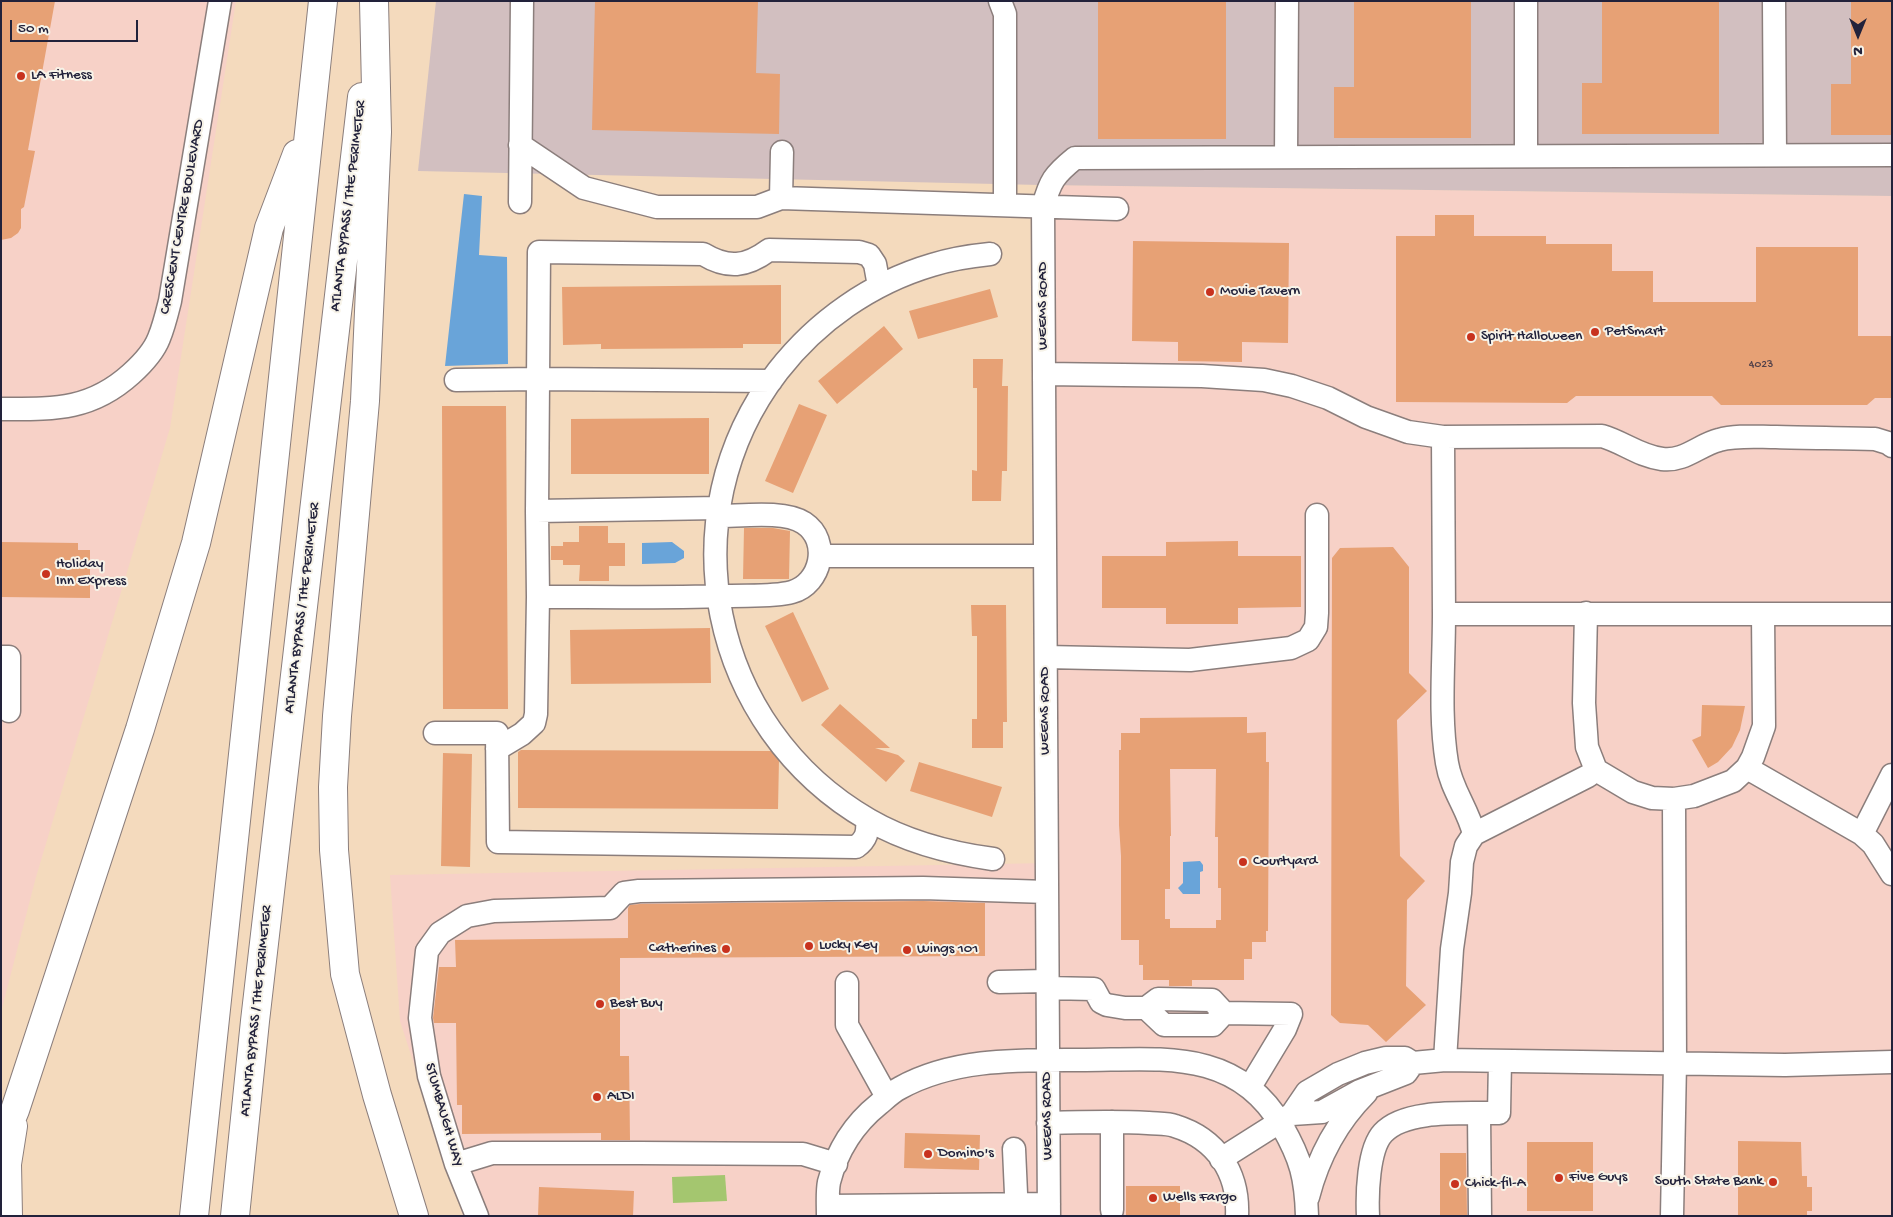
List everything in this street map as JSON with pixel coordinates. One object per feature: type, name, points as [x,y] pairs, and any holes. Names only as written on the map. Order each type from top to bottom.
[{"type":"highway","points":[[194,1216],[323,1]]},
{"type":"highway","points":[[373,1],[377,132],[365,401],[333,786],[334,850],[345,974],[377,1095],[414,1216]]},
{"type":"highway","name":"ATLANTA BYPASS / THE PERIMETER","points":[[236,1216],[255,1022],[373,1]]},
{"type":"highway","points":[[1,1144],[15,1110],[140,729],[196,543],[269,228],[311,117]]},
{"type":"highway","points":[[377,1095],[391,1183],[393,1216]]},
{"type":"highway","points":[[8,1216],[7,1164],[15,1110]]},
{"type":"street","name":"CRESCENT CENTRE BOULEVARD","points":[[1,409],[73,406],[104,395],[140,367],[159,339],[170,301],[220,1]]},
{"type":"street","points":[[520,202],[522,1]]},
{"type":"street","points":[[1000,1],[1005,14],[1005,204]]},
{"type":"street","points":[[1286,157],[1287,1]]},
{"type":"street","points":[[1526,1],[1526,156]]},
{"type":"street","points":[[1774,1],[1775,155]]},
{"type":"street","points":[[520,145],[584,188],[657,206],[757,207],[781,198],[1117,209]]},
{"type":"street","points":[[781,198],[782,152]]},
{"type":"street","name":"WEEMS ROAD","points":[[1049,1210],[1043,207],[1049,187],[1057,173],[1075,158],[1892,155]]},
{"type":"street","points":[[497,749],[522,734],[534,723],[536,714],[539,252],[703,254],[727,264],[742,264],[757,259],[769,250],[859,252],[869,255],[875,264],[879,286]]},
{"type":"street","points":[[990,254],[933,265],[879,286],[838,312],[808,337],[788,358],[755,405],[731,458],[719,508],[715,543],[718,596],[724,629],[732,657],[756,709],[772,734],[790,756],[810,777],[833,796],[867,819],[908,839],[936,848],[964,855],[993,859]]},
{"type":"street","points":[[1044,374],[1202,376],[1264,380],[1292,386],[1328,398],[1366,417],[1408,432],[1443,437],[1602,436],[1640,454],[1662,459],[1675,459],[1685,456],[1718,440],[1743,437],[1875,439],[1892,446]]},
{"type":"street","points":[[456,380],[771,381]]},
{"type":"street","points":[[1443,437],[1444,614],[1442,720],[1451,782],[1472,822],[1474,834]]},
{"type":"street","points":[[536,511],[719,508],[786,503],[800,509],[804,523],[815,537],[820,556],[814,575],[800,589],[780,594],[538,597]]},
{"type":"street","points":[[1046,657],[1190,660],[1291,648],[1308,640],[1316,627],[1317,515]]},
{"type":"street","points":[[820,556],[1045,556]]},
{"type":"street","points":[[1586,613],[1584,703],[1587,747],[1596,770],[1633,792],[1652,798],[1674,799],[1694,796],[1733,781],[1746,768],[1753,757],[1764,726],[1763,614]]},
{"type":"street","points":[[1444,614],[1892,614]]},
{"type":"street","points":[[1,657],[9,657],[9,711]]},
{"type":"street","points":[[434,733],[497,733],[498,842],[856,847],[865,840],[868,830],[867,819]]},
{"type":"street","points":[[1746,768],[1862,834],[1873,844],[1892,874]]},
{"type":"street","points":[[1445,1060],[1452,949],[1460,893],[1462,862],[1466,846],[1474,834],[1588,776],[1596,770]]},
{"type":"street","points":[[1862,834],[1892,775]]},
{"type":"street","points":[[1672,1216],[1675,1062],[1674,799]]},
{"type":"street","name":"STUMBAUGH WAY","points":[[477,1216],[456,1164],[429,1076],[420,1018],[427,951],[440,933],[467,916],[494,911],[610,908],[624,893],[639,891],[923,888],[1047,892]]},
{"type":"street","points":[[998,982],[1094,989],[1100,1002],[1107,1005],[1146,1008],[1158,999],[1212,1000],[1224,1013],[1291,1014],[1285,1029],[1250,1087]]},
{"type":"street","points":[[847,983],[847,1025],[887,1097]]},
{"type":"street","points":[[1049,1210],[828,1211],[829,1183],[843,1145],[862,1117],[899,1088],[938,1071],[977,1063],[1048,1059],[1158,1058],[1216,1068],[1250,1087],[1268,1106],[1286,1118],[1302,1167],[1306,1190],[1306,1209]]},
{"type":"street","points":[[1221,1159],[1286,1118],[1306,1092],[1338,1074],[1365,1062],[1386,1058],[1405,1058],[1413,1063],[1445,1060],[1785,1065],[1892,1062]]},
{"type":"street","points":[[1368,1216],[1368,1179],[1376,1144],[1383,1133],[1396,1124],[1416,1118],[1440,1114],[1499,1113],[1500,1060]]},
{"type":"street","points":[[1286,1118],[1322,1112],[1370,1086],[1406,1073],[1413,1063]]},
{"type":"street","points":[[1306,1209],[1313,1177],[1334,1135],[1354,1105],[1370,1086]]},
{"type":"street","points":[[1479,1114],[1480,1216]]},
{"type":"street","points":[[1048,1122],[1112,1122],[1174,1125],[1193,1134],[1214,1148],[1227,1166],[1235,1186],[1237,1216]]},
{"type":"street","points":[[1112,1122],[1112,1210]]},
{"type":"street","points":[[1014,1149],[1017,1210]]},
{"type":"street","points":[[456,1164],[492,1153],[639,1153],[803,1154],[836,1164]]},
{"type":"shaded area","points":[[1,1],[236,1],[170,428],[36,877],[1,1012]]},
{"type":"shaded area","points":[[436,1],[1892,1],[1892,196],[1041,185],[418,171]]},
{"type":"shaded area","points":[[1041,185],[1892,196],[1892,1216],[463,1216],[400,1021],[390,875],[1049,863]]},
{"type":"green space","points":[[725,1175],[727,1201],[673,1203],[672,1177]]},
{"type":"water","points":[[464,194],[482,196],[479,255],[507,257],[508,364],[445,366]]},
{"type":"water","points":[[672,542],[684,551],[684,558],[675,563],[642,564],[642,543]]},
{"type":"water","points":[[1200,861],[1203,865],[1203,871],[1200,872],[1200,894],[1183,894],[1178,888],[1183,883],[1183,862]]},
{"type":"building","name":"LA Fitness","points":[[1,1],[55,1],[28,150],[35,151],[24,207],[21,209],[21,228],[11,238],[1,240]]},
{"type":"building","points":[[595,1],[758,1],[756,73],[780,74],[779,134],[592,130]]},
{"type":"building","points":[[1098,1],[1226,1],[1226,139],[1098,139]]},
{"type":"building","points":[[1354,1],[1471,1],[1471,138],[1334,138],[1334,87],[1354,87]]},
{"type":"building","points":[[1602,1],[1719,1],[1719,134],[1582,134],[1582,83],[1602,83]]},
{"type":"building","points":[[1851,1],[1892,1],[1892,135],[1831,135],[1831,84],[1851,84]]},
{"type":"building","points":[[1435,215],[1474,215],[1474,236],[1546,236],[1546,244],[1612,244],[1612,271],[1653,271],[1653,302],[1756,302],[1756,247],[1858,247],[1858,336],[1892,336],[1892,398],[1875,398],[1867,405],[1721,405],[1712,396],[1576,396],[1567,403],[1396,402],[1396,236],[1435,236]]},
{"type":"building","name":"Movie Tavern","points":[[1133,241],[1289,243],[1288,343],[1242,342],[1242,362],[1178,361],[1178,342],[1132,341]]},
{"type":"building","points":[[781,285],[781,344],[743,344],[743,348],[601,349],[601,344],[563,345],[562,287]]},
{"type":"building","points":[[990,289],[998,317],[918,339],[909,311]]},
{"type":"building","points":[[884,326],[903,349],[837,404],[818,381]]},
{"type":"building","points":[[973,359],[1003,359],[1002,386],[1008,386],[1007,471],[1002,471],[1001,501],[972,501],[972,470],[977,471],[977,388],[973,388]]},
{"type":"building","points":[[799,404],[827,415],[793,493],[765,481]]},
{"type":"building","points":[[442,406],[506,406],[508,709],[443,709]]},
{"type":"building","points":[[709,418],[709,474],[571,474],[571,419]]},
{"type":"building","points":[[579,526],[608,526],[608,543],[625,543],[625,566],[609,566],[609,581],[579,581],[580,565],[563,565],[563,560],[551,560],[551,546],[563,546],[563,542],[579,542]]},
{"type":"building","points":[[744,528],[773,528],[790,531],[789,579],[743,579]]},
{"type":"building","points":[[1238,541],[1238,556],[1301,556],[1301,607],[1238,608],[1238,624],[1166,624],[1166,608],[1102,608],[1102,556],[1166,556],[1166,542]]},
{"type":"building","name":"Holiday Inn Express","points":[[1,542],[78,543],[78,550],[90,550],[90,598],[1,597]]},
{"type":"building","points":[[1393,547],[1409,567],[1409,673],[1427,691],[1397,720],[1400,856],[1425,881],[1407,900],[1406,986],[1426,1005],[1386,1042],[1368,1025],[1340,1023],[1331,1015],[1332,558],[1340,548]]},
{"type":"building","points":[[971,605],[1006,605],[1007,722],[1003,722],[1003,748],[972,748],[972,719],[977,719],[977,636],[972,636]]},
{"type":"building","points":[[793,612],[829,689],[802,702],[765,626]]},
{"type":"building","points":[[710,628],[711,683],[571,684],[570,630]]},
{"type":"building","points":[[840,704],[890,748],[875,748],[898,755],[905,761],[886,782],[821,725]]},
{"type":"building","points":[[1702,705],[1745,706],[1740,730],[1732,747],[1718,762],[1708,768],[1692,740],[1701,736]]},
{"type":"building","name":"Courtyard","points":[[1247,717],[1247,733],[1266,732],[1266,762],[1269,762],[1268,931],[1266,931],[1266,942],[1252,942],[1252,959],[1244,959],[1244,980],[1192,980],[1192,986],[1169,986],[1169,980],[1143,980],[1143,965],[1139,965],[1139,940],[1121,940],[1119,750],[1121,750],[1121,733],[1140,733],[1140,718]],"holes":[[[1170,769],[1216,769],[1215,837],[1218,837],[1218,888],[1221,888],[1221,920],[1216,920],[1216,928],[1170,928],[1170,919],[1165,919],[1165,889],[1170,889]]]},
{"type":"building","points":[[521,750],[771,751],[779,759],[778,809],[518,808],[518,752]]},
{"type":"building","points":[[443,753],[472,754],[470,867],[441,866]]},
{"type":"building","points":[[919,762],[1002,787],[992,817],[910,791]]},
{"type":"building","points":[[923,901],[985,903],[985,956],[620,958],[620,1056],[629,1056],[630,1140],[601,1140],[601,1133],[462,1134],[462,1105],[457,1105],[456,1023],[434,1023],[433,1018],[439,967],[456,967],[455,940],[628,938],[628,908],[630,905],[640,904]]},
{"type":"building","points":[[905,1133],[980,1135],[979,1170],[904,1168]]},
{"type":"building","name":"South State Bank","points":[[1738,1141],[1801,1142],[1802,1176],[1807,1176],[1807,1187],[1812,1187],[1812,1211],[1807,1211],[1807,1216],[1738,1216]]},
{"type":"building","points":[[1527,1142],[1593,1142],[1593,1211],[1527,1211]]},
{"type":"building","name":"Chick-fil-A","points":[[1440,1153],[1466,1153],[1467,1216],[1440,1216]]},
{"type":"building","name":"Wells Fargo","points":[[1126,1186],[1180,1186],[1180,1216],[1126,1216]]},
{"type":"building","points":[[539,1187],[634,1191],[633,1216],[538,1216]]},
{"type":"place","name":"LA Fitness","points":[[21,76]]},
{"type":"place","name":"Movie Tavern","points":[[1210,292]]},
{"type":"place","name":"PetSmart","points":[[1595,332]]},
{"type":"place","name":"Spirit Halloween","points":[[1471,337]]},
{"type":"place","name":"Holiday Inn Express","points":[[46,574]]},
{"type":"place","name":"Courtyard","points":[[1243,862]]},
{"type":"place","name":"Lucky Key","points":[[809,946]]},
{"type":"place","name":"Catherines","points":[[726,949]]},
{"type":"place","name":"Wings 101","points":[[907,950]]},
{"type":"place","name":"Best Buy","points":[[600,1004]]},
{"type":"place","name":"ALDI","points":[[597,1097]]},
{"type":"place","name":"Domino's","points":[[928,1154]]},
{"type":"place","name":"Five Guys","points":[[1559,1178]]},
{"type":"place","name":"South State Bank","points":[[1773,1182]]},
{"type":"place","name":"Chick-fil-A","points":[[1455,1184]]},
{"type":"place","name":"Wells Fargo","points":[[1153,1198]]}]
